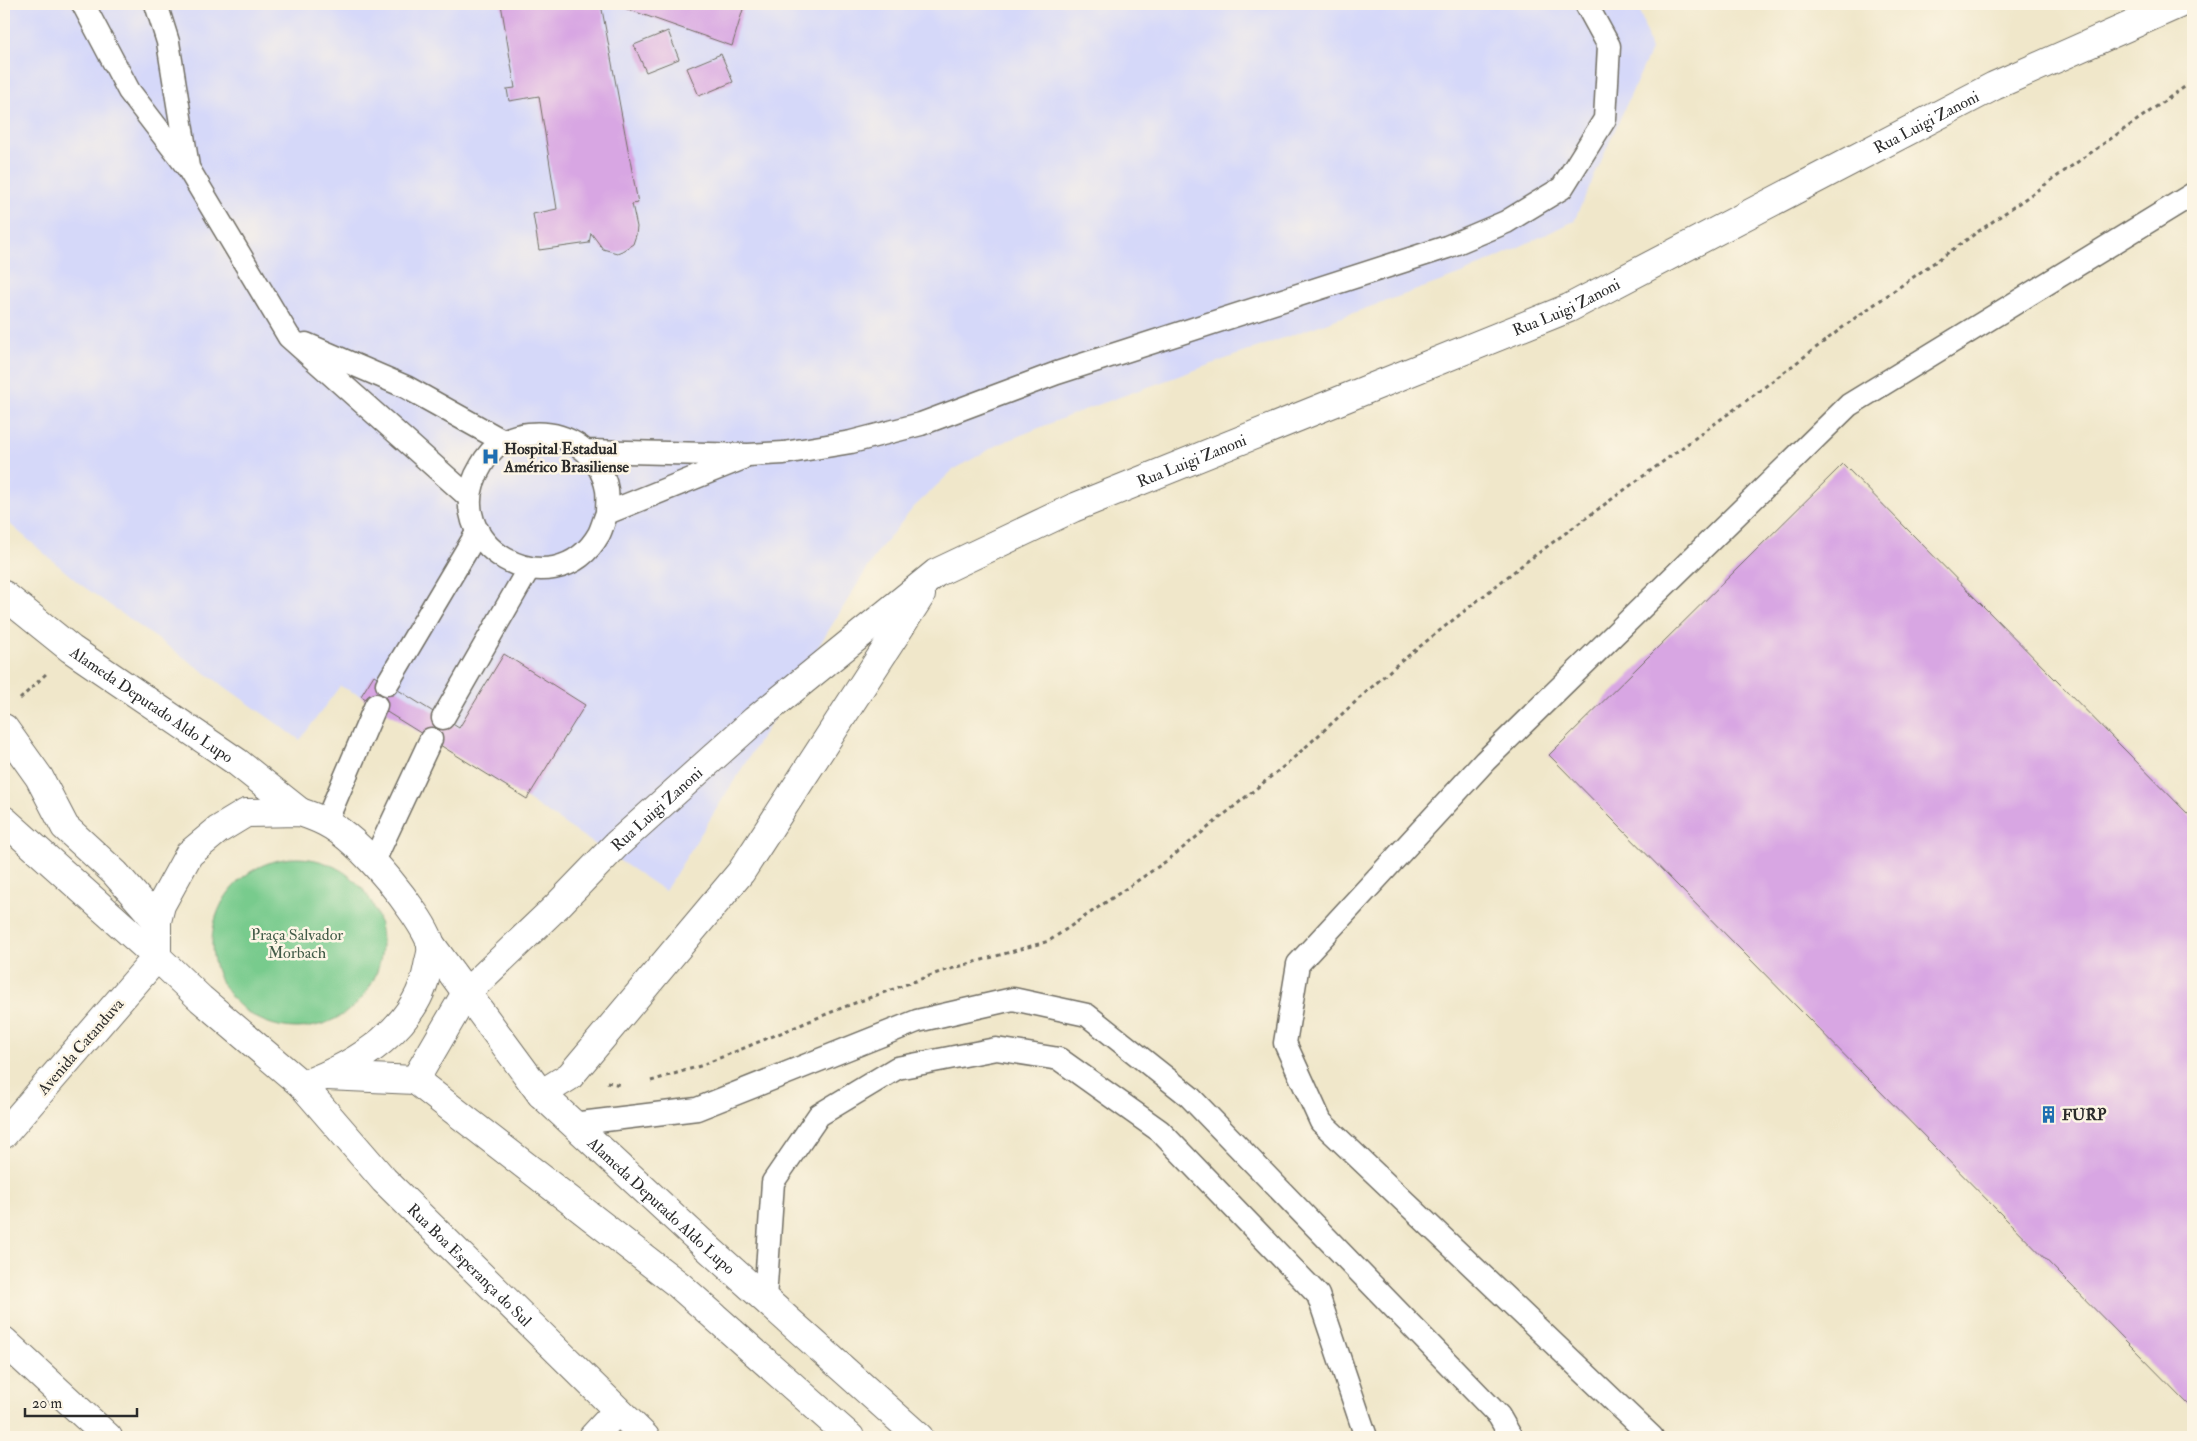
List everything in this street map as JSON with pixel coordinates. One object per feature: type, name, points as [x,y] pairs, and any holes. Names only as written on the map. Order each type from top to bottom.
[{"type":"street","name":"Rua Luigi Zanoni","points":[[415,1080],[466,993],[557,906],[616,846],[733,740],[936,573],[1072,508],[1569,308],[1994,86],[2179,4]]},
{"type":"street","points":[[541,1094],[570,1076],[741,872],[936,573]]},
{"type":"street","name":"Alameda Deputado Aldo Lupo","points":[[4,595],[71,649],[237,762],[300,812],[326,822],[374,862],[410,905],[432,946],[541,1094],[919,1437]]},
{"type":"street","points":[[4,728],[39,777],[66,827],[115,873],[157,921]]},
{"type":"street","points":[[157,957],[157,921],[161,905],[189,854],[218,830],[246,813],[300,812]]},
{"type":"street","points":[[4,820],[157,957]]},
{"type":"street","points":[[315,1081],[374,1047],[396,1029],[412,1010],[425,982],[432,946]]},
{"type":"street","name":"Rua Boa Esperança do Sul","points":[[157,957],[201,999],[315,1081],[384,1180],[644,1437]]},
{"type":"street","name":"Avenida Catanduva","points":[[4,1134],[157,957]]},
{"type":"street","points":[[315,1081],[415,1080],[679,1285],[850,1437]]},
{"type":"street","points":[[4,1341],[108,1437]]},
{"type":"street","points":[[594,1437],[617,1411]]},
{"type":"lane","points":[[84,4],[129,92],[188,168],[289,337],[470,498]]},
{"type":"lane","points":[[156,4],[168,42],[188,168]]},
{"type":"lane","points":[[587,451],[748,455],[784,453],[851,442],[921,424],[1057,373],[1447,247],[1506,222],[1562,188],[1605,119],[1609,46],[1586,4]]},
{"type":"lane","points":[[1652,1437],[1321,1122],[1285,1043],[1298,964],[1484,761],[1849,405],[2193,194]]},
{"type":"lane","points":[[289,337],[406,387],[503,441]]},
{"type":"lane","points":[[546,432],[576,443],[587,451],[600,470],[607,491],[607,513],[599,534],[585,552],[566,564],[544,570],[521,567],[500,557],[483,541],[473,521],[470,498],[475,475],[486,456],[503,441],[514,435],[546,432]]},
{"type":"lane","points":[[607,513],[748,455]]},
{"type":"lane","points":[[387,684],[478,531]]},
{"type":"lane","points":[[443,718],[529,568]]},
{"type":"lane","points":[[326,822],[376,706]]},
{"type":"lane","points":[[374,862],[431,739]]},
{"type":"lane","points":[[572,1124],[697,1109],[917,1021],[1013,999],[1088,1015],[1189,1096],[1499,1416],[1511,1437]]},
{"type":"lane","points":[[765,1299],[774,1182],[819,1115],[897,1068],[996,1049],[1060,1059],[1160,1131],[1318,1295],[1366,1437]]},
{"type":"path","points":[[649,1082],[700,1066],[844,1007],[932,976],[1049,941],[1168,860],[1289,762],[1394,667],[1526,562],[1750,398],[1854,318],[2193,81]]},
{"type":"path","points":[[17,702],[71,649]]},
{"type":"path","points":[[570,1076],[624,1085]]},
{"type":"shaded area","name":"Hospital Estadual Américo Brasiliense","points":[[4,4],[1638,4],[1651,50],[1574,221],[1464,273],[1081,411],[999,444],[953,470],[913,508],[879,550],[665,891],[527,799],[361,696],[340,686],[300,740],[80,584],[4,519]]},
{"type":"green space","name":"Praça Salvador Morbach","points":[[289,858],[305,858],[330,864],[351,877],[363,889],[376,910],[382,943],[376,976],[363,997],[351,1009],[330,1022],[305,1028],[289,1028],[264,1022],[243,1009],[231,997],[218,976],[212,951],[212,935],[218,910],[231,889],[243,877],[264,864]]},
{"type":"building","points":[[501,4],[601,4],[638,203],[632,204],[637,227],[633,244],[622,251],[617,253],[603,249],[591,233],[589,243],[539,250],[533,214],[557,209],[539,96],[509,101],[507,89],[515,88]]},
{"type":"building","points":[[613,4],[737,4],[744,6],[732,46]]},
{"type":"building","points":[[668,31],[679,59],[646,72],[634,45]]},
{"type":"building","points":[[721,54],[733,82],[699,96],[687,68]]},
{"type":"building","name":"FURP","points":[[1843,464],[2193,819],[2193,1409],[1549,755]]},
{"type":"building","points":[[504,654],[585,705],[527,799],[361,696],[374,675],[459,728]]},
{"type":"place","name":"Hospital Estadual Américo Brasiliense","points":[[490,457]]},
{"type":"place","name":"FURP","points":[[2048,1114]]}]
